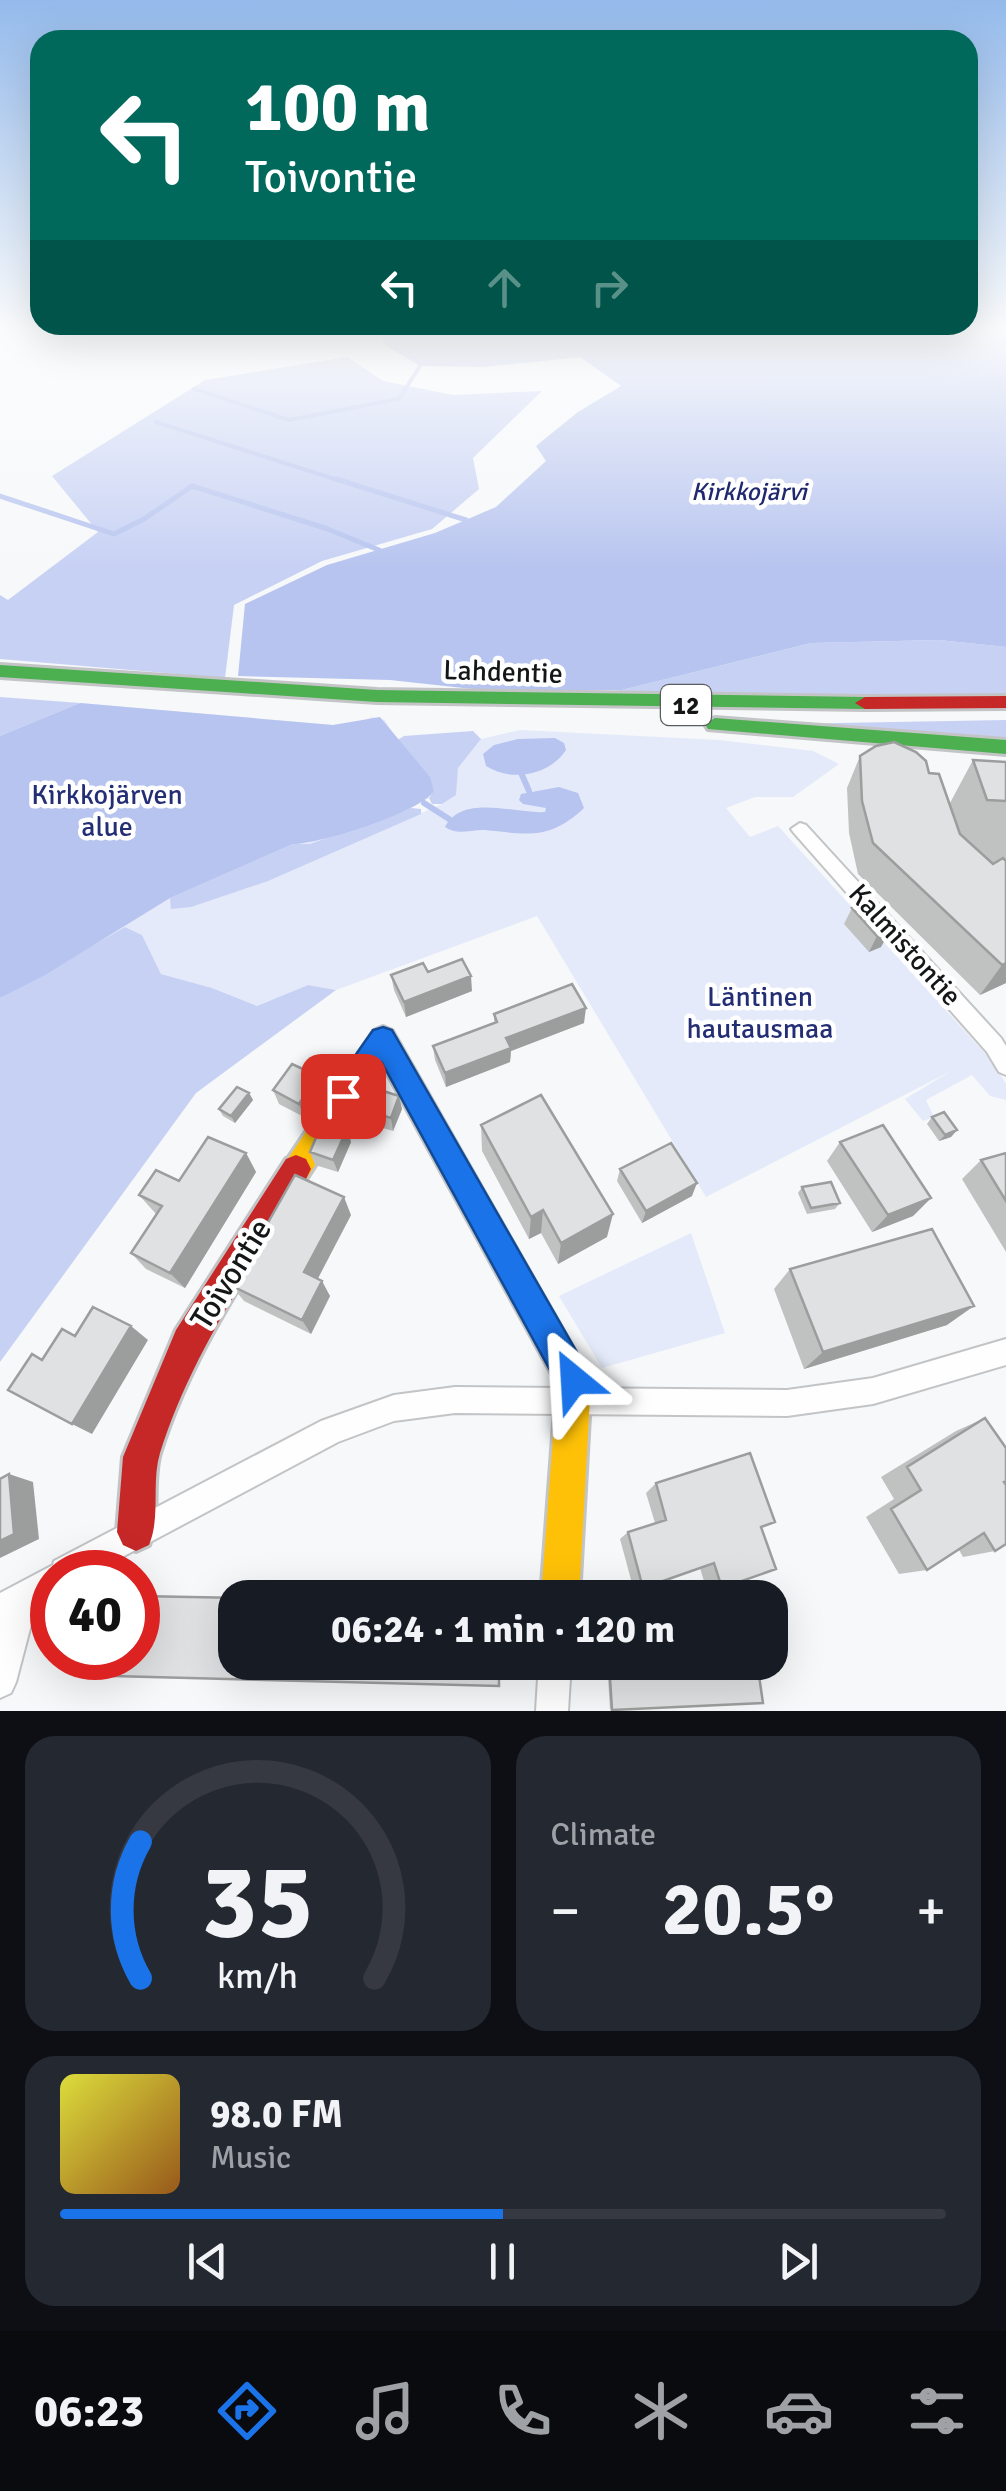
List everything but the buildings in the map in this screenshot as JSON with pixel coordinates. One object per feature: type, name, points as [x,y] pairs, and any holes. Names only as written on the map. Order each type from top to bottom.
[{"type":"main road","name":"Lahdentie","points":[[0,670],[367,698],[590,704],[1006,702]]},
{"type":"main road","points":[[367,698],[1006,747]]},
{"type":"main road","name":"Toivontie","points":[[136,1532],[141,1457],[188,1342],[324,1124],[383,1039],[538,1310],[574,1380],[574,1399]]},
{"type":"main road","points":[[561,1580],[574,1399]]},
{"type":"street","name":"Kalmistontie","points":[[800,830],[1000,1043],[1006,1064]]},
{"type":"street","points":[[104,1550],[331,1431],[394,1408],[455,1400],[787,1403],[873,1392],[1006,1352]]},
{"type":"street","points":[[0,1682],[12,1603]]},
{"type":"street","points":[[552,1711],[554,1680]]},
{"type":"green space","name":"Läntinen hautausmaa","points":[[80,703],[333,725],[359,723],[372,717],[385,720],[429,798],[233,891],[268,880],[442,804],[455,795],[458,768],[481,739],[520,730],[719,740],[813,751],[839,764],[793,797],[755,797],[726,808],[750,837],[778,826],[993,1062],[1006,1084],[1006,1100],[990,1096],[972,1075],[926,1100],[934,1117],[923,1121],[905,1099],[951,1071],[706,1197],[537,916],[336,990],[308,985],[257,1006],[161,974],[142,935],[125,927],[0,998],[0,736]]},
{"type":"green space","points":[[691,1233],[725,1333],[602,1368],[559,1296]]},
{"type":"shaded area","points":[[159,409],[524,409],[473,458],[479,489],[432,529],[322,561],[234,605],[225,678],[0,659],[0,595],[8,600],[98,532],[52,476]]},
{"type":"shaded area","points":[[939,640],[1006,647],[1006,697],[521,700],[622,690],[811,643]]},
{"type":"shaded area","points":[[0,697],[80,703],[0,736]]},
{"type":"shaded area","points":[[1006,720],[1006,743],[783,724]]},
{"type":"shaded area","points":[[473,731],[481,739],[458,768],[456,795],[442,804],[432,804],[429,798],[434,790],[396,741],[404,736]]},
{"type":"shaded area","points":[[411,808],[421,809],[421,814],[268,881],[191,907],[171,909],[170,898],[293,844],[310,844]]},
{"type":"shaded area","points":[[125,927],[142,935],[161,974],[257,1006],[308,985],[336,990],[196,1093],[0,1362],[0,998]]},
{"type":"water","name":"Kirkkojärvi","points":[[583,409],[1006,409],[1006,647],[939,640],[811,643],[622,690],[500,692],[390,680],[238,676],[245,604],[327,565],[435,533],[496,507],[546,461],[536,446]]},
{"type":"water","name":"Kirkkojärven alue","points":[[80,703],[333,725],[380,717],[430,777],[434,791],[391,817],[346,833],[293,844],[170,898],[0,998],[0,736]]},
{"type":"water","points":[[555,738],[564,743],[566,750],[540,771],[507,774],[486,766],[483,754],[494,745],[518,739]]},
{"type":"water","points":[[559,787],[578,793],[584,808],[548,831],[460,832],[445,827],[453,817],[476,808],[545,812],[546,808],[523,804],[519,800],[521,794]]},
{"type":"waterway","points":[[255,409],[289,420],[347,409]]},
{"type":"waterway","points":[[156,422],[344,482]]},
{"type":"waterway","points":[[336,479],[466,520]]},
{"type":"waterway","points":[[0,496],[114,534],[192,486],[325,528],[379,550]]},
{"type":"waterway","points":[[522,775],[529,791]]},
{"type":"waterway","points":[[424,803],[449,819]]},
{"type":"traffic: fast","points":[[0,671],[377,696],[865,703]]},
{"type":"traffic: fast","points":[[715,724],[1006,747]]},
{"type":"traffic: slow","points":[[296,1169],[383,1039],[574,1380],[561,1580]]},
{"type":"traffic: jam","points":[[865,703],[1006,702]]},
{"type":"traffic: jam","points":[[136,1532],[141,1457],[188,1342],[296,1169]]},
{"type":"route","points":[[343,1096],[383,1039],[574,1380]]}]
